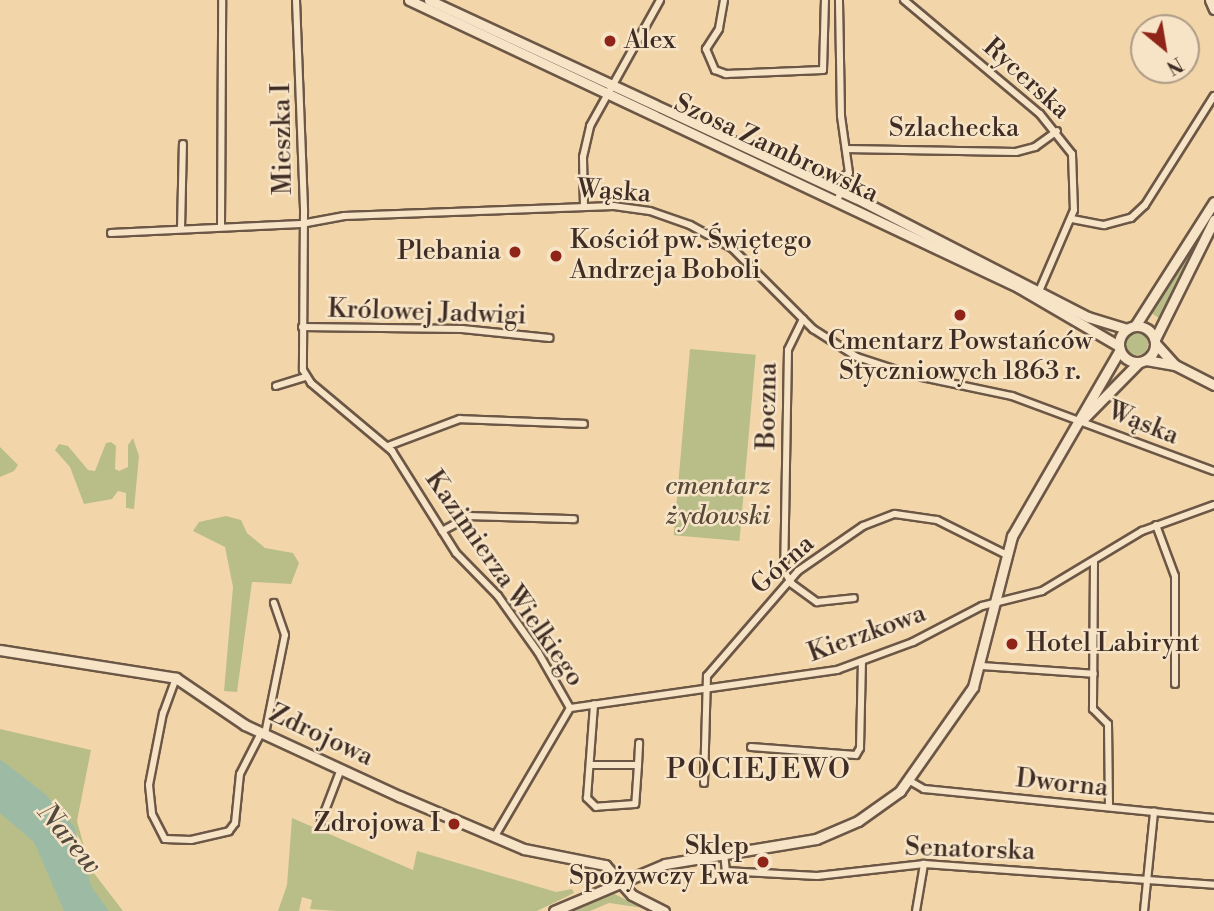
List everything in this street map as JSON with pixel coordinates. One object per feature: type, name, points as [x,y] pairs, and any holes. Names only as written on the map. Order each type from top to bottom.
[{"type":"street","points":[[221,227],[222,0]]},
{"type":"street","name":"Mieszka I","points":[[296,0],[300,52],[301,224]]},
{"type":"street","name":"Szosa Zambrowska","points":[[409,0],[610,89]]},
{"type":"street","name":"Szosa Zambrowska","points":[[429,0],[610,89],[840,196],[1026,290],[1098,334],[1116,349]]},
{"type":"street","points":[[450,10],[454,0]]},
{"type":"street","points":[[584,206],[585,139],[660,0]]},
{"type":"street","points":[[724,0],[719,29],[706,49],[715,70],[726,74],[822,70],[825,0]]},
{"type":"street","points":[[839,0],[841,106],[848,177],[856,198]]},
{"type":"street","name":"Rycerska","points":[[904,0],[1057,131],[1072,154],[1076,178],[1072,219],[1040,289]]},
{"type":"street","points":[[1210,0],[1214,9]]},
{"type":"street","points":[[1072,219],[1104,225],[1131,218],[1145,205],[1214,96]]},
{"type":"street","name":"Szlachecka","points":[[846,149],[1016,152],[1035,147],[1057,131]]},
{"type":"street","points":[[181,229],[183,144]]},
{"type":"street","name":"Szosa Zambrowska","points":[[774,166],[827,185],[840,196],[856,198],[1040,289],[1104,324],[1130,325]]},
{"type":"street","points":[[827,185],[848,177]]},
{"type":"street","points":[[840,196],[848,177]]},
{"type":"street","name":"Wąska","points":[[111,233],[301,224],[326,217],[584,206],[650,211],[714,236],[749,262],[803,319],[832,344],[878,365],[1001,393],[1082,420],[1214,471]]},
{"type":"street","points":[[554,911],[620,880],[665,864],[802,842],[836,832],[877,810],[909,781],[969,693],[981,666],[1005,554],[1021,517],[1082,420],[1130,325],[1213,207]]},
{"type":"street","points":[[1082,420],[1143,363],[1158,340],[1193,255],[1214,220]]},
{"type":"street","points":[[276,386],[306,377],[302,327],[301,224]]},
{"type":"street","name":"Boczna","points":[[788,579],[783,567],[788,350],[803,319]]},
{"type":"street","points":[[1098,334],[1104,324]]},
{"type":"street","points":[[1130,325],[1147,329],[1175,365]]},
{"type":"street","name":"Królowej Jadwigi","points":[[302,327],[463,329],[550,338]]},
{"type":"street","points":[[1116,349],[1128,359],[1175,365],[1214,385]]},
{"type":"street","name":"Kazimierza Wielkiego","points":[[306,377],[388,446],[464,564],[498,596],[550,669],[570,708]]},
{"type":"street","points":[[388,446],[460,419],[584,424]]},
{"type":"street","name":"Kierzkowa","points":[[570,708],[817,675],[862,661],[995,602],[1030,597],[1156,525],[1214,505]]},
{"type":"street","name":"Górna","points":[[704,783],[706,690],[710,671],[788,579],[863,526],[895,514],[937,520],[1005,554]]},
{"type":"street","points":[[442,531],[470,516],[574,519]]},
{"type":"street","points":[[1156,525],[1175,576],[1175,684]]},
{"type":"street","points":[[1094,562],[1093,709],[1108,724],[1109,807]]},
{"type":"street","points":[[788,579],[817,601],[854,598]]},
{"type":"street","points":[[229,831],[235,822],[240,774],[263,733],[285,635],[274,603]]},
{"type":"street","name":"Zdrojowa","points":[[0,650],[81,667],[176,678],[263,733],[495,836],[529,850],[599,862],[620,880],[632,895],[664,911]]},
{"type":"street","points":[[751,747],[856,755],[860,748],[862,661]]},
{"type":"street","points":[[981,666],[1094,674]]},
{"type":"street","points":[[176,678],[166,705],[149,785],[157,827],[170,841],[239,829]]},
{"type":"street","points":[[594,704],[587,796],[596,807],[635,804],[639,743]]},
{"type":"street","points":[[495,836],[570,708]]},
{"type":"street","points":[[590,765],[638,765]]},
{"type":"street","points":[[321,821],[341,769]]},
{"type":"street","name":"Dworna","points":[[909,781],[924,789],[1214,818]]},
{"type":"street","points":[[1144,911],[1154,813]]},
{"type":"street","name":"Senatorska","points":[[724,853],[726,871],[817,876],[924,864],[1214,885]]},
{"type":"street","points":[[916,911],[924,864]]},
{"type":"green space","points":[[1212,215],[1192,252],[1162,320],[1148,311]]},
{"type":"green space","points":[[1137,333],[1147,340],[1148,344],[1141,354],[1137,355],[1127,348],[1126,344],[1133,334]]},
{"type":"green space","name":"cmentarz żydowski","points":[[690,349],[756,355],[739,541],[674,535]]},
{"type":"green space","points":[[133,438],[139,456],[134,509],[126,508],[126,493],[118,491],[112,499],[84,504],[70,467],[55,450],[59,444],[68,446],[88,470],[95,471],[106,443],[111,442],[116,446],[115,469],[119,471],[128,467],[128,445]]},
{"type":"green space","points":[[0,447],[18,465],[14,471],[0,477]]},
{"type":"green space","points":[[226,516],[241,520],[247,533],[265,548],[293,553],[299,563],[291,584],[252,582],[237,692],[224,691],[233,587],[225,547],[193,531],[199,522]]},
{"type":"green space","points":[[0,729],[91,750],[77,821],[90,868],[123,911],[0,911],[0,761],[88,865],[81,841],[63,813],[0,759]]},
{"type":"green space","points":[[292,818],[413,870],[417,851],[556,892],[572,889],[574,893],[537,911],[336,911],[310,909],[312,900],[302,897],[299,911],[278,911],[287,885]]},
{"type":"green space","points":[[610,892],[644,908],[609,903],[590,911],[572,911]]},
{"type":"water","name":"Narew","points":[[0,759],[45,794],[74,826],[92,888],[109,911],[64,911],[34,842],[0,813]]},
{"type":"place","name":"Alex","points":[[610,41]]},
{"type":"place","name":"Plebania","points":[[515,252]]},
{"type":"place","name":"Kościół pw. Świętego Andrzeja Boboli","points":[[556,256]]},
{"type":"place","name":"Cmentarz Powstańców Styczniowych 1863 r.","points":[[960,315]]},
{"type":"place","name":"Hotel Labirynt","points":[[1012,644]]},
{"type":"place","name":"Zdrojowa I","points":[[454,824]]},
{"type":"place","name":"Sklep Spożywczy Ewa","points":[[763,862]]},
{"type":"district","name":"POCIEJEWO","points":[[759,770]]}]
